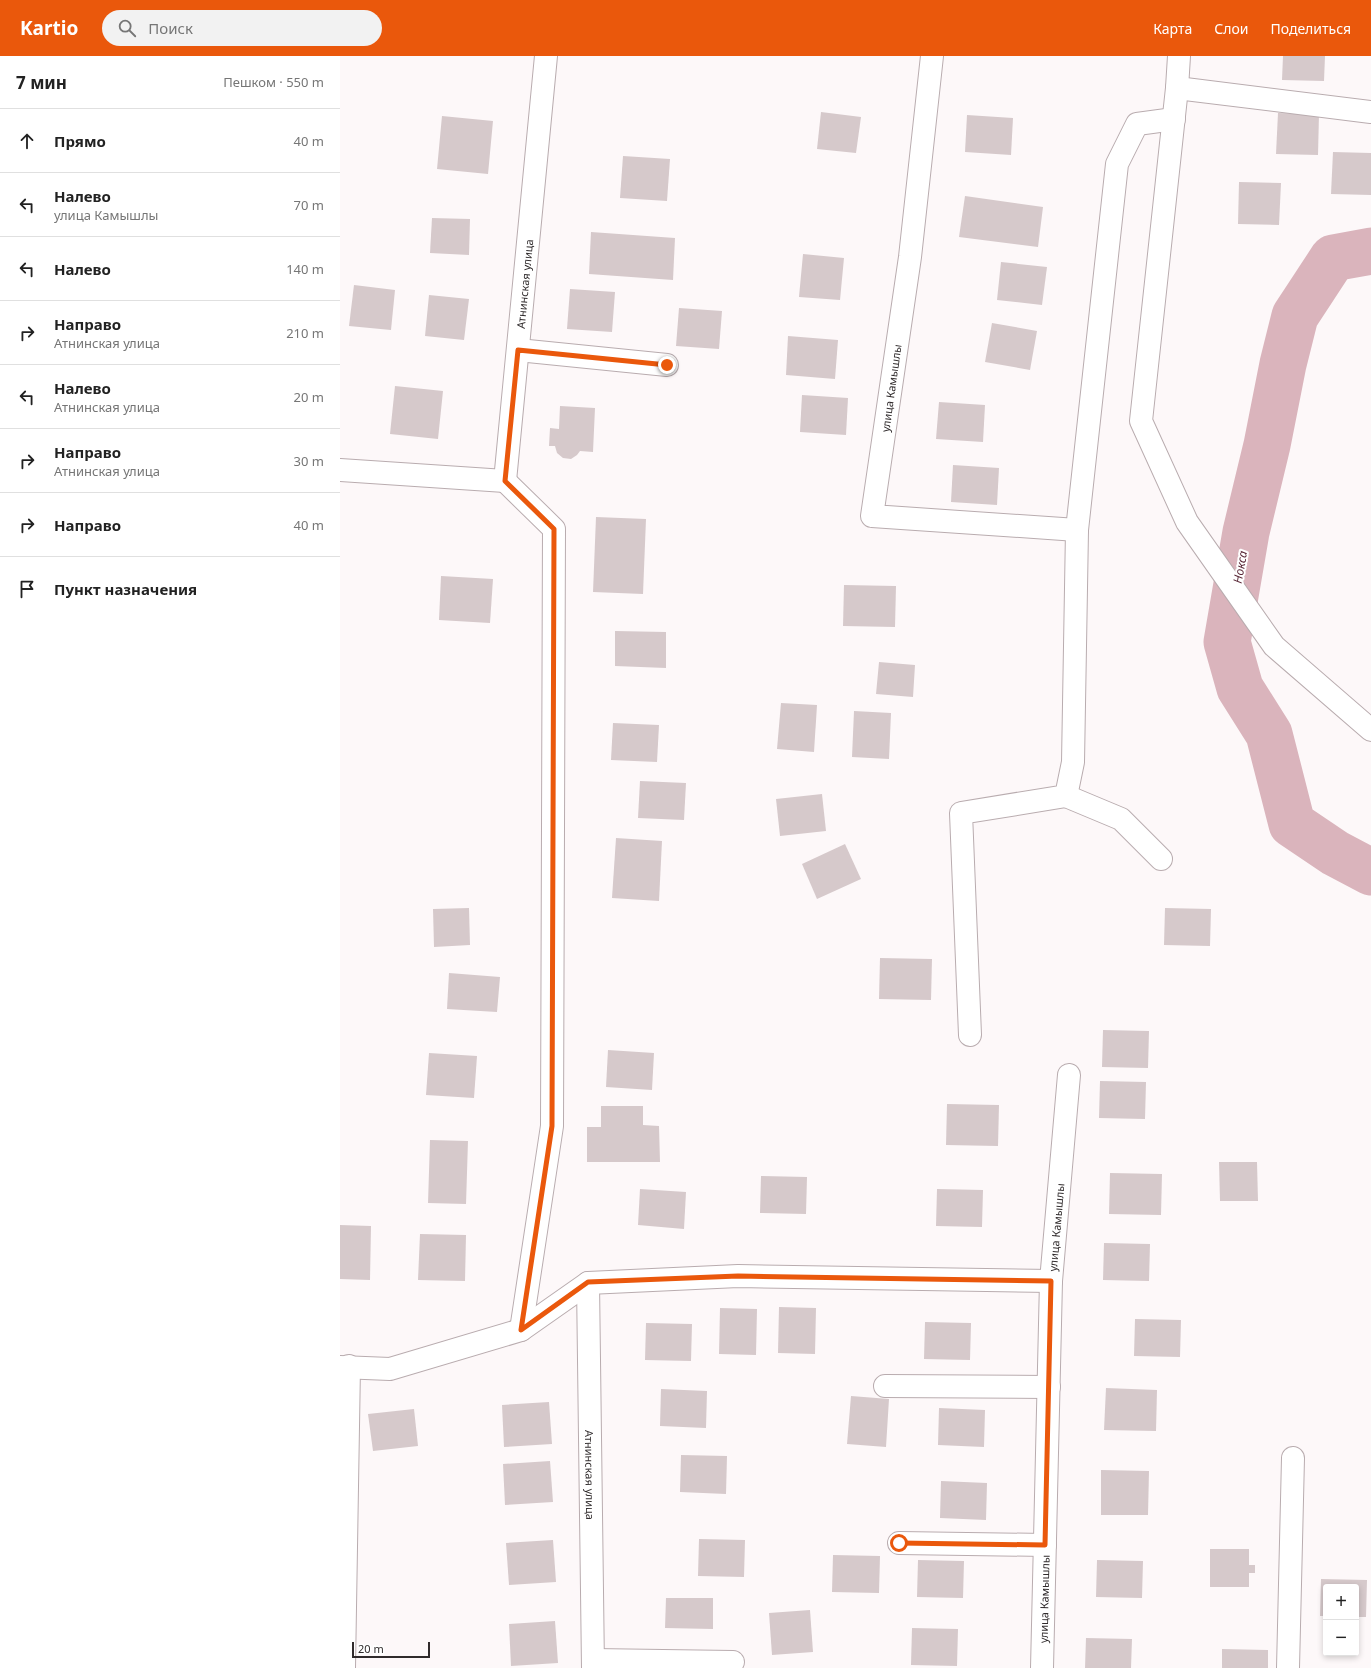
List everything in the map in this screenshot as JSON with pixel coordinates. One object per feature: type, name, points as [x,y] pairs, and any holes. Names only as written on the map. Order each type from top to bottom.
[{"type":"street","name":"Атнинская улица","points":[[505,481],[546,56]]},
{"type":"street","name":"улица Камышлы","points":[[932,56],[910,256],[872,516],[1077,530]]},
{"type":"street","points":[[1179,56],[1178,88],[1141,421],[1187,522],[1274,646],[1371,730]]},
{"type":"street","points":[[1178,88],[1371,112]]},
{"type":"street","points":[[1066,796],[1073,762],[1077,530],[1117,164],[1137,124],[1174,119]]},
{"type":"street","points":[[518,350],[667,365]]},
{"type":"street","points":[[340,470],[505,481],[554,529],[552,1126],[521,1330]]},
{"type":"street","points":[[970,1035],[961,813],[1066,796],[1121,819],[1160,859]]},
{"type":"street","name":"улица Камышлы","points":[[1042,1668],[1051,1281],[1069,1075]]},
{"type":"street","points":[[344,1668],[345,1367],[390,1369],[521,1330],[588,1282],[738,1276],[1051,1281]]},
{"type":"street","name":"Атнинская улица","points":[[588,1282],[593,1664]]},
{"type":"street","points":[[885,1386],[1049,1386]]},
{"type":"street","points":[[1288,1668],[1293,1458]]},
{"type":"street","points":[[899,1543],[1045,1545]]},
{"type":"street","points":[[593,1664],[733,1662]]},
{"type":"building","points":[[1283,56],[1325,56],[1324,81],[1282,80]]},
{"type":"building","points":[[821,112],[861,117],[856,153],[817,149]]},
{"type":"building","points":[[1278,113],[1319,114],[1318,155],[1276,154]]},
{"type":"building","points":[[967,115],[1013,118],[1011,155],[965,152]]},
{"type":"building","points":[[442,116],[493,121],[488,174],[437,169]]},
{"type":"building","points":[[1333,152],[1371,153],[1371,195],[1331,194]]},
{"type":"building","points":[[623,156],[670,159],[667,201],[620,198]]},
{"type":"building","points":[[1239,182],[1281,183],[1279,225],[1238,224]]},
{"type":"building","points":[[965,196],[1043,207],[1038,247],[959,237]]},
{"type":"building","points":[[432,218],[470,219],[469,255],[430,253]]},
{"type":"building","points":[[591,232],[675,238],[673,280],[589,274]]},
{"type":"building","points":[[803,254],[844,258],[840,300],[799,297]]},
{"type":"building","points":[[1001,262],[1047,267],[1042,305],[997,300]]},
{"type":"building","points":[[354,285],[395,290],[391,330],[349,326]]},
{"type":"building","points":[[570,289],[615,292],[612,332],[567,329]]},
{"type":"building","points":[[429,295],[469,299],[464,340],[425,336]]},
{"type":"building","points":[[679,308],[722,311],[719,349],[676,346]]},
{"type":"building","points":[[992,323],[1037,331],[1030,370],[985,362]]},
{"type":"building","points":[[788,336],[838,340],[835,379],[786,375]]},
{"type":"building","points":[[395,386],[443,391],[438,439],[390,434]]},
{"type":"building","points":[[802,395],[848,398],[846,435],[800,432]]},
{"type":"building","points":[[939,402],[985,405],[983,442],[936,439]]},
{"type":"building","points":[[560,406],[595,408],[593,452],[580,451],[571,459],[563,458],[557,453],[555,446],[549,446],[550,428],[559,429]]},
{"type":"building","points":[[953,465],[999,468],[997,505],[951,502]]},
{"type":"building","points":[[596,517],[646,519],[643,594],[593,592]]},
{"type":"building","points":[[441,576],[493,579],[490,623],[439,620]]},
{"type":"building","points":[[844,585],[896,586],[895,627],[843,626]]},
{"type":"building","points":[[615,631],[666,632],[666,668],[615,666]]},
{"type":"building","points":[[879,662],[915,665],[913,697],[876,694]]},
{"type":"building","points":[[781,703],[817,705],[814,752],[777,749]]},
{"type":"building","points":[[854,711],[891,713],[889,759],[852,757]]},
{"type":"building","points":[[613,723],[659,725],[657,762],[611,760]]},
{"type":"building","points":[[640,781],[686,783],[684,820],[638,818]]},
{"type":"building","points":[[822,794],[826,831],[780,836],[776,799]]},
{"type":"building","points":[[616,838],[662,841],[659,901],[612,898]]},
{"type":"building","points":[[845,844],[861,879],[817,899],[802,864]]},
{"type":"building","points":[[469,908],[470,945],[434,947],[433,909]]},
{"type":"building","points":[[1165,908],[1211,909],[1210,946],[1164,945]]},
{"type":"building","points":[[880,958],[932,959],[931,1000],[879,999]]},
{"type":"building","points":[[449,973],[500,977],[497,1012],[447,1009]]},
{"type":"building","points":[[1103,1030],[1149,1031],[1148,1068],[1102,1067]]},
{"type":"building","points":[[608,1050],[654,1053],[652,1090],[606,1087]]},
{"type":"building","points":[[429,1053],[477,1056],[474,1098],[426,1095]]},
{"type":"building","points":[[1100,1081],[1146,1082],[1145,1119],[1099,1118]]},
{"type":"building","points":[[947,1104],[999,1105],[998,1146],[946,1145]]},
{"type":"building","points":[[601,1106],[643,1106],[643,1125],[659,1126],[660,1162],[587,1162],[587,1127],[601,1127]]},
{"type":"building","points":[[430,1140],[468,1141],[466,1204],[428,1203]]},
{"type":"building","points":[[1219,1162],[1257,1162],[1258,1201],[1220,1201]]},
{"type":"building","points":[[1110,1173],[1162,1174],[1161,1215],[1109,1214]]},
{"type":"building","points":[[761,1176],[807,1177],[806,1214],[760,1213]]},
{"type":"building","points":[[640,1189],[686,1192],[684,1229],[638,1225]]},
{"type":"building","points":[[937,1189],[983,1190],[982,1227],[936,1226]]},
{"type":"building","points":[[340,1225],[371,1226],[370,1280],[340,1279]]},
{"type":"building","points":[[420,1234],[466,1235],[465,1281],[418,1280]]},
{"type":"building","points":[[1104,1243],[1150,1244],[1149,1281],[1103,1280]]},
{"type":"building","points":[[779,1307],[816,1308],[815,1354],[778,1353]]},
{"type":"building","points":[[720,1308],[757,1309],[756,1355],[719,1354]]},
{"type":"building","points":[[1135,1319],[1181,1320],[1180,1357],[1134,1356]]},
{"type":"building","points":[[925,1322],[971,1323],[970,1360],[924,1359]]},
{"type":"building","points":[[646,1323],[692,1324],[691,1361],[645,1360]]},
{"type":"building","points":[[1106,1388],[1157,1390],[1156,1431],[1104,1430]]},
{"type":"building","points":[[661,1389],[707,1391],[706,1428],[660,1426]]},
{"type":"building","points":[[851,1396],[889,1399],[886,1447],[847,1444]]},
{"type":"building","points":[[549,1402],[552,1444],[504,1447],[502,1405]]},
{"type":"building","points":[[939,1408],[985,1410],[984,1447],[938,1445]]},
{"type":"building","points":[[414,1409],[418,1446],[373,1451],[368,1414]]},
{"type":"building","points":[[681,1455],[727,1456],[726,1494],[680,1492]]},
{"type":"building","points":[[550,1461],[553,1502],[505,1505],[503,1464]]},
{"type":"building","points":[[1101,1470],[1149,1471],[1148,1515],[1101,1515]]},
{"type":"building","points":[[941,1481],[987,1483],[986,1520],[940,1518]]},
{"type":"building","points":[[699,1539],[745,1540],[744,1577],[698,1576]]},
{"type":"building","points":[[553,1540],[556,1582],[509,1585],[506,1543]]},
{"type":"building","points":[[1210,1549],[1249,1549],[1249,1565],[1255,1565],[1255,1573],[1249,1573],[1249,1587],[1210,1587]]},
{"type":"building","points":[[833,1555],[880,1556],[879,1593],[832,1592]]},
{"type":"building","points":[[918,1560],[964,1561],[963,1598],[917,1597]]},
{"type":"building","points":[[1097,1560],[1143,1561],[1142,1598],[1096,1597]]},
{"type":"building","points":[[1321,1579],[1367,1580],[1366,1617],[1359,1617],[1359,1584],[1323,1584],[1323,1616],[1320,1616]]},
{"type":"building","points":[[666,1598],[713,1598],[713,1629],[665,1628]]},
{"type":"building","points":[[810,1610],[813,1652],[772,1655],[769,1613]]},
{"type":"building","points":[[555,1621],[558,1663],[511,1666],[509,1624]]},
{"type":"building","points":[[912,1628],[958,1629],[957,1666],[911,1665]]},
{"type":"building","points":[[1086,1638],[1132,1639],[1131,1668],[1085,1668]]},
{"type":"building","points":[[1222,1649],[1268,1650],[1268,1668],[1222,1668]]},
{"type":"waterway","name":"Нокса","points":[[1371,251],[1333,258],[1295,316],[1283,364],[1267,445],[1246,532],[1227,642],[1240,688],[1269,734],[1292,824],[1335,853],[1371,872]]},
{"type":"route","points":[[667,365],[518,350],[505,481],[554,529],[552,1126],[521,1330],[588,1282],[738,1276],[1051,1281],[1045,1545],[899,1543]]}]
